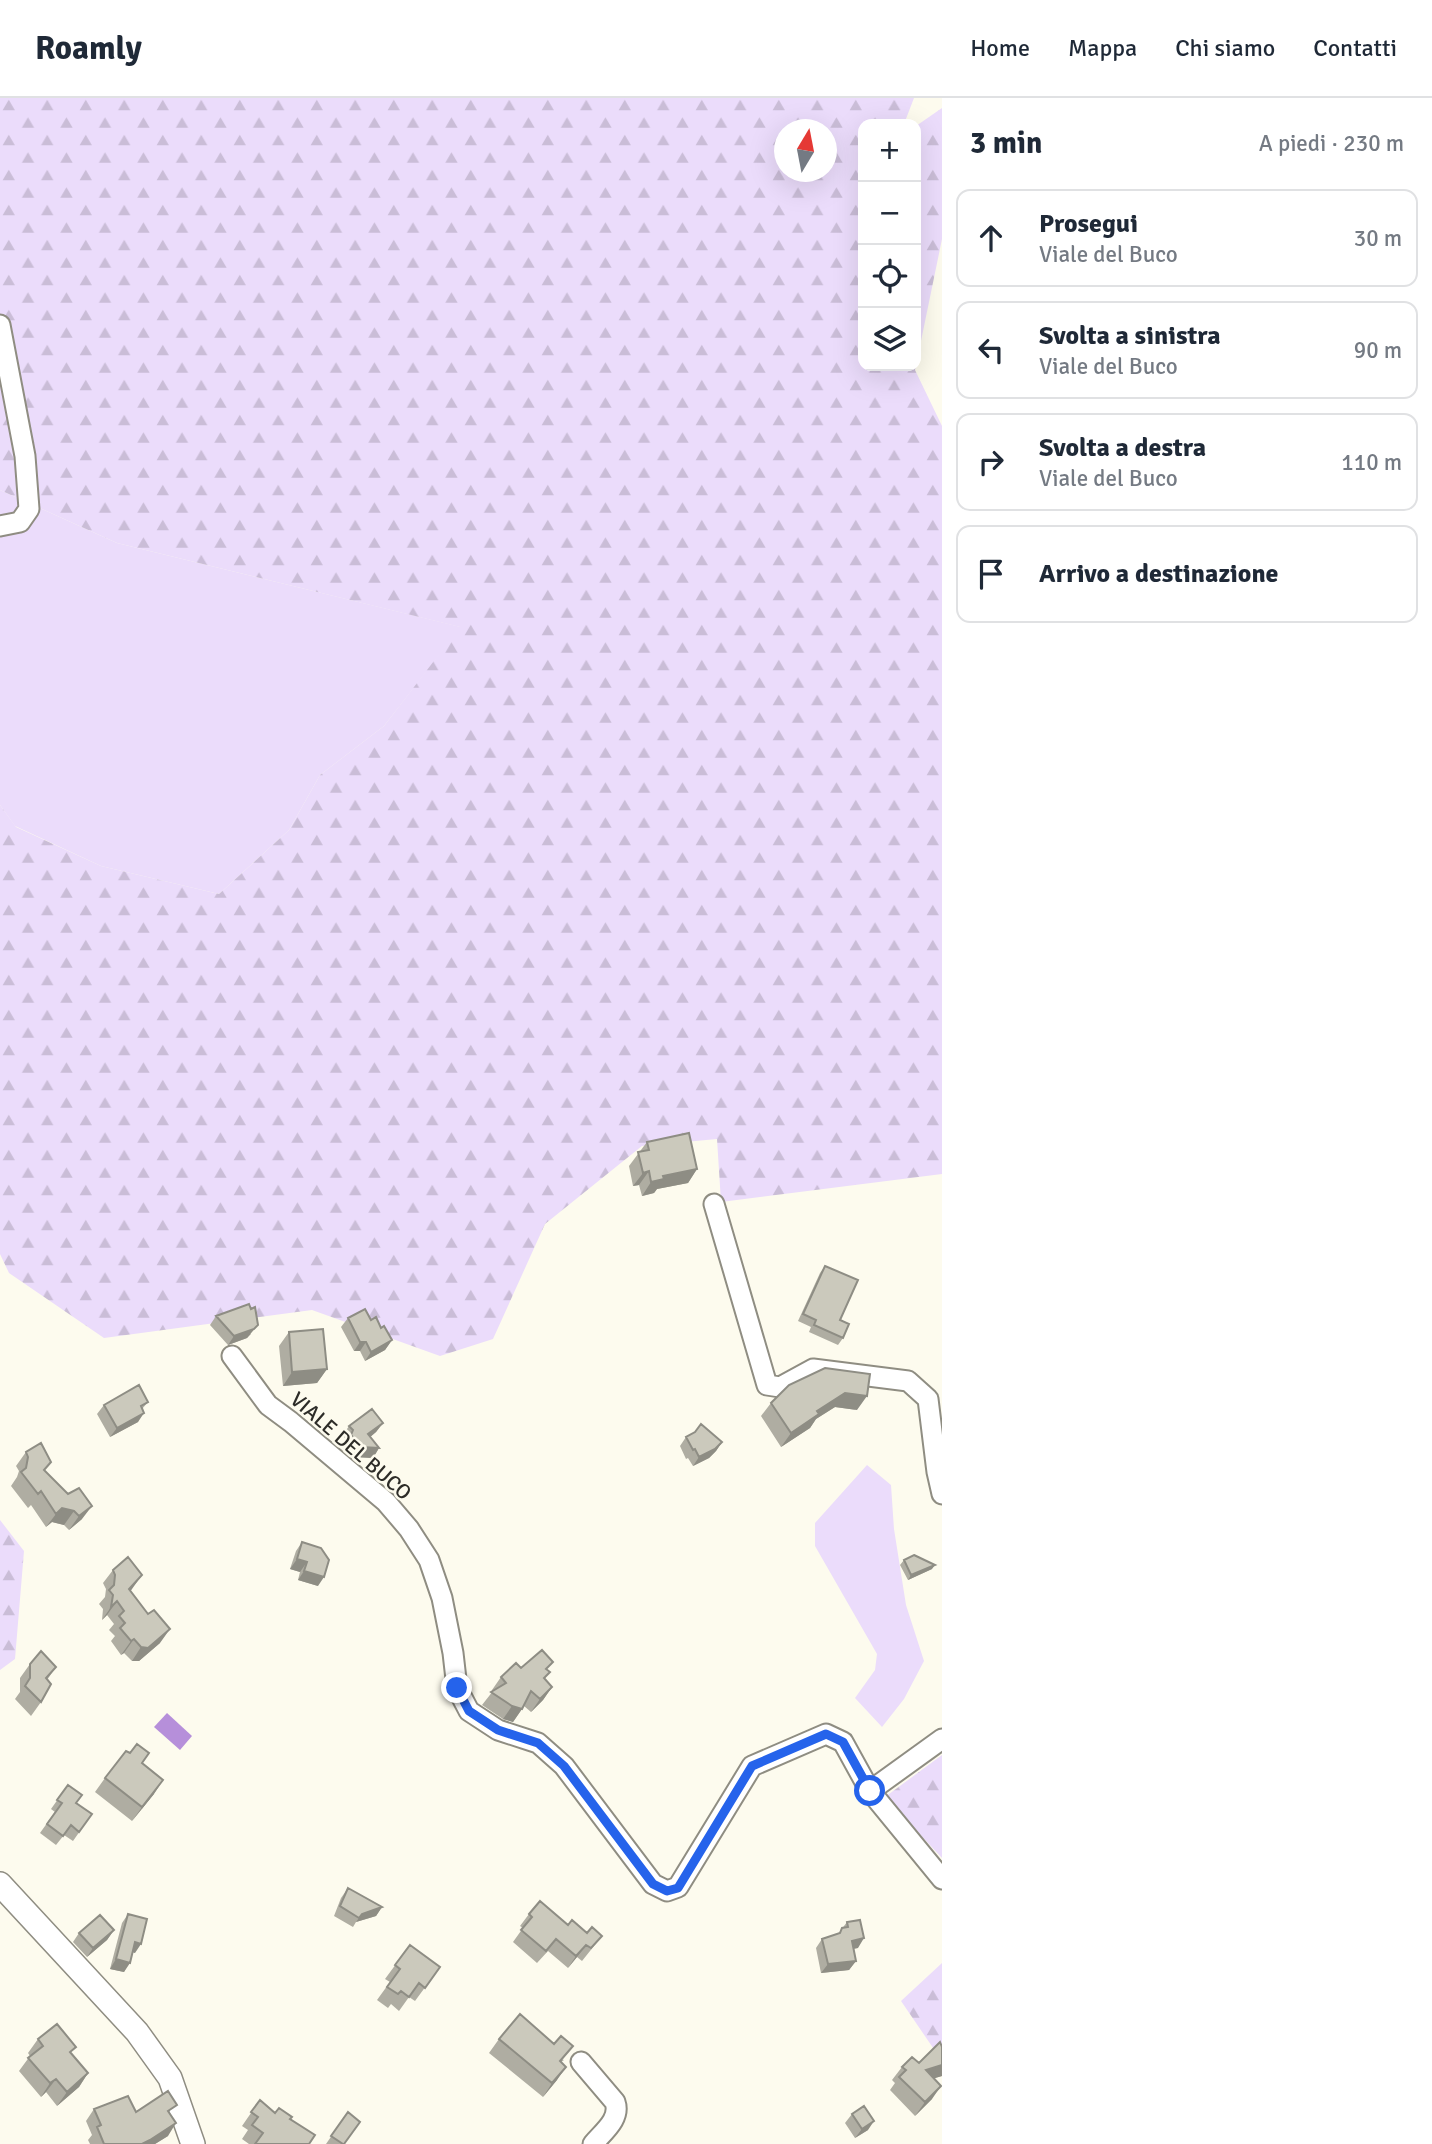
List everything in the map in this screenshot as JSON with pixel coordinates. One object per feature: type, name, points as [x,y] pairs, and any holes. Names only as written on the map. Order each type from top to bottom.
[{"type":"street","points":[[0,325],[25,456],[29,509],[20,522],[0,526]]},
{"type":"street","points":[[714,1204],[767,1385],[780,1387],[813,1369],[908,1381],[928,1399],[942,1494]]},
{"type":"street","name":"VIALE DEL BUCO","points":[[233,1356],[268,1405],[386,1502],[410,1530],[429,1560],[442,1598],[457,1688],[469,1711],[498,1730],[538,1743],[564,1766],[653,1884],[667,1891],[678,1888],[752,1766],[826,1734],[843,1742],[870,1791],[942,1879]]},
{"type":"street","points":[[870,1791],[942,1740]]},
{"type":"street","points":[[0,1884],[137,2032],[170,2078],[193,2144]]},
{"type":"street","points":[[581,2063],[615,2102],[617,2109],[615,2118],[593,2144]]},
{"type":"green space","points":[[0,98],[914,98],[906,119],[858,119],[858,371],[915,371],[942,426],[942,1174],[721,1202],[717,1139],[642,1146],[545,1224],[493,1339],[440,1356],[312,1310],[104,1338],[9,1273],[0,1254],[0,805],[16,827],[101,866],[219,894],[289,830],[320,775],[384,726],[460,627],[117,543],[0,490]]},
{"type":"green space","points":[[942,108],[942,239],[921,341],[921,123]]},
{"type":"green space","points":[[0,490],[117,543],[461,627],[384,726],[320,775],[289,830],[219,894],[101,866],[15,826],[0,805]]},
{"type":"green space","points":[[867,1465],[891,1485],[894,1529],[906,1605],[924,1661],[904,1699],[882,1727],[855,1698],[875,1670],[877,1654],[815,1546],[815,1523]]},
{"type":"green space","points":[[0,1520],[24,1551],[15,1659],[0,1670]]},
{"type":"green space","points":[[942,1755],[942,1858],[885,1797]]},
{"type":"green space","points":[[942,1963],[942,2061],[901,2001]]},
{"type":"shaded area","points":[[167,1713],[192,1736],[180,1750],[154,1727]]},
{"type":"building","points":[[689,1133],[697,1169],[663,1176],[664,1179],[651,1182],[649,1171],[643,1173],[638,1152],[649,1150],[647,1142]]},
{"type":"building","points":[[825,1266],[858,1280],[840,1320],[849,1324],[843,1338],[814,1325],[816,1320],[803,1314]]},
{"type":"building","points":[[249,1304],[251,1309],[255,1307],[258,1325],[234,1336],[216,1316]]},
{"type":"building","points":[[365,1309],[371,1320],[376,1317],[381,1328],[384,1326],[392,1340],[371,1352],[366,1342],[360,1342],[348,1318]]},
{"type":"building","points":[[323,1329],[327,1369],[292,1372],[289,1332]]},
{"type":"building","points":[[825,1368],[870,1374],[867,1396],[845,1393],[817,1411],[819,1414],[791,1433],[771,1403],[789,1385]]},
{"type":"building","points":[[139,1385],[148,1402],[141,1406],[144,1413],[117,1428],[104,1405]]},
{"type":"building","points":[[372,1409],[383,1423],[368,1434],[379,1448],[361,1447],[351,1435],[353,1430],[349,1426]]},
{"type":"building","points":[[701,1424],[722,1442],[699,1457],[686,1437],[695,1432]]},
{"type":"building","points":[[41,1443],[51,1462],[44,1470],[68,1494],[79,1488],[92,1506],[79,1516],[74,1511],[62,1508],[56,1514],[41,1491],[38,1494],[21,1472],[26,1468],[26,1452]]},
{"type":"building","points":[[302,1542],[321,1548],[329,1560],[324,1577],[304,1571],[307,1562],[297,1559]]},
{"type":"building","points":[[914,1555],[935,1565],[911,1575],[904,1560]]},
{"type":"building","points":[[128,1557],[142,1575],[129,1589],[148,1614],[154,1610],[170,1629],[148,1648],[141,1647],[134,1639],[131,1641],[120,1628],[125,1623],[119,1616],[124,1611],[117,1601],[111,1607],[113,1595],[109,1590],[114,1585],[113,1570]]},
{"type":"building","points":[[542,1650],[553,1662],[546,1669],[550,1672],[544,1678],[552,1687],[540,1699],[531,1691],[522,1709],[512,1706],[491,1692],[506,1683],[501,1677],[516,1663],[521,1668]]},
{"type":"building","points":[[41,1651],[56,1667],[46,1678],[51,1684],[41,1702],[25,1686],[30,1678],[30,1664]]},
{"type":"building","points":[[137,1744],[149,1753],[142,1763],[163,1780],[142,1807],[105,1778],[126,1751],[130,1753]]},
{"type":"building","points":[[68,1785],[82,1795],[76,1803],[92,1814],[79,1832],[71,1825],[63,1836],[47,1824],[62,1803],[57,1800]]},
{"type":"building","points":[[348,1888],[382,1907],[362,1914],[359,1918],[340,1906]]},
{"type":"building","points":[[540,1901],[568,1925],[572,1920],[587,1933],[592,1927],[602,1936],[591,1948],[586,1945],[576,1956],[556,1939],[546,1951],[521,1930]]},
{"type":"building","points":[[128,1914],[147,1919],[141,1944],[135,1942],[130,1963],[116,1959]]},
{"type":"building","points":[[100,1915],[114,1930],[93,1948],[79,1933]]},
{"type":"building","points":[[860,1920],[864,1938],[852,1941],[856,1961],[828,1964],[822,1939],[840,1933],[842,1928],[848,1927],[847,1922]]},
{"type":"building","points":[[410,1945],[440,1967],[425,1988],[419,1983],[409,1997],[401,1991],[398,1994],[387,1987],[400,1969],[395,1965]]},
{"type":"building","points":[[520,2014],[554,2044],[561,2036],[573,2046],[560,2061],[566,2067],[552,2083],[499,2039]]},
{"type":"building","points":[[57,2024],[76,2047],[70,2052],[88,2073],[67,2092],[56,2079],[50,2083],[28,2058],[43,2046],[38,2039]]},
{"type":"building","points":[[940,2042],[942,2065],[926,2070],[941,2086],[925,2102],[899,2077],[906,2070],[902,2067],[912,2057],[919,2063]]},
{"type":"building","points":[[168,2091],[177,2105],[168,2111],[176,2123],[142,2144],[104,2144],[97,2127],[101,2125],[94,2109],[128,2096],[136,2112]]},
{"type":"building","points":[[260,2100],[275,2113],[279,2108],[292,2117],[290,2119],[315,2135],[309,2144],[255,2144],[263,2133],[252,2125],[258,2117],[251,2112]]},
{"type":"building","points":[[864,2106],[874,2121],[862,2129],[852,2114]]},
{"type":"building","points":[[348,2112],[360,2122],[343,2144],[331,2136]]},
{"type":"route","points":[[457,1688],[469,1711],[498,1730],[538,1743],[564,1766],[653,1884],[667,1891],[678,1888],[752,1766],[826,1734],[843,1742],[870,1791]]}]
